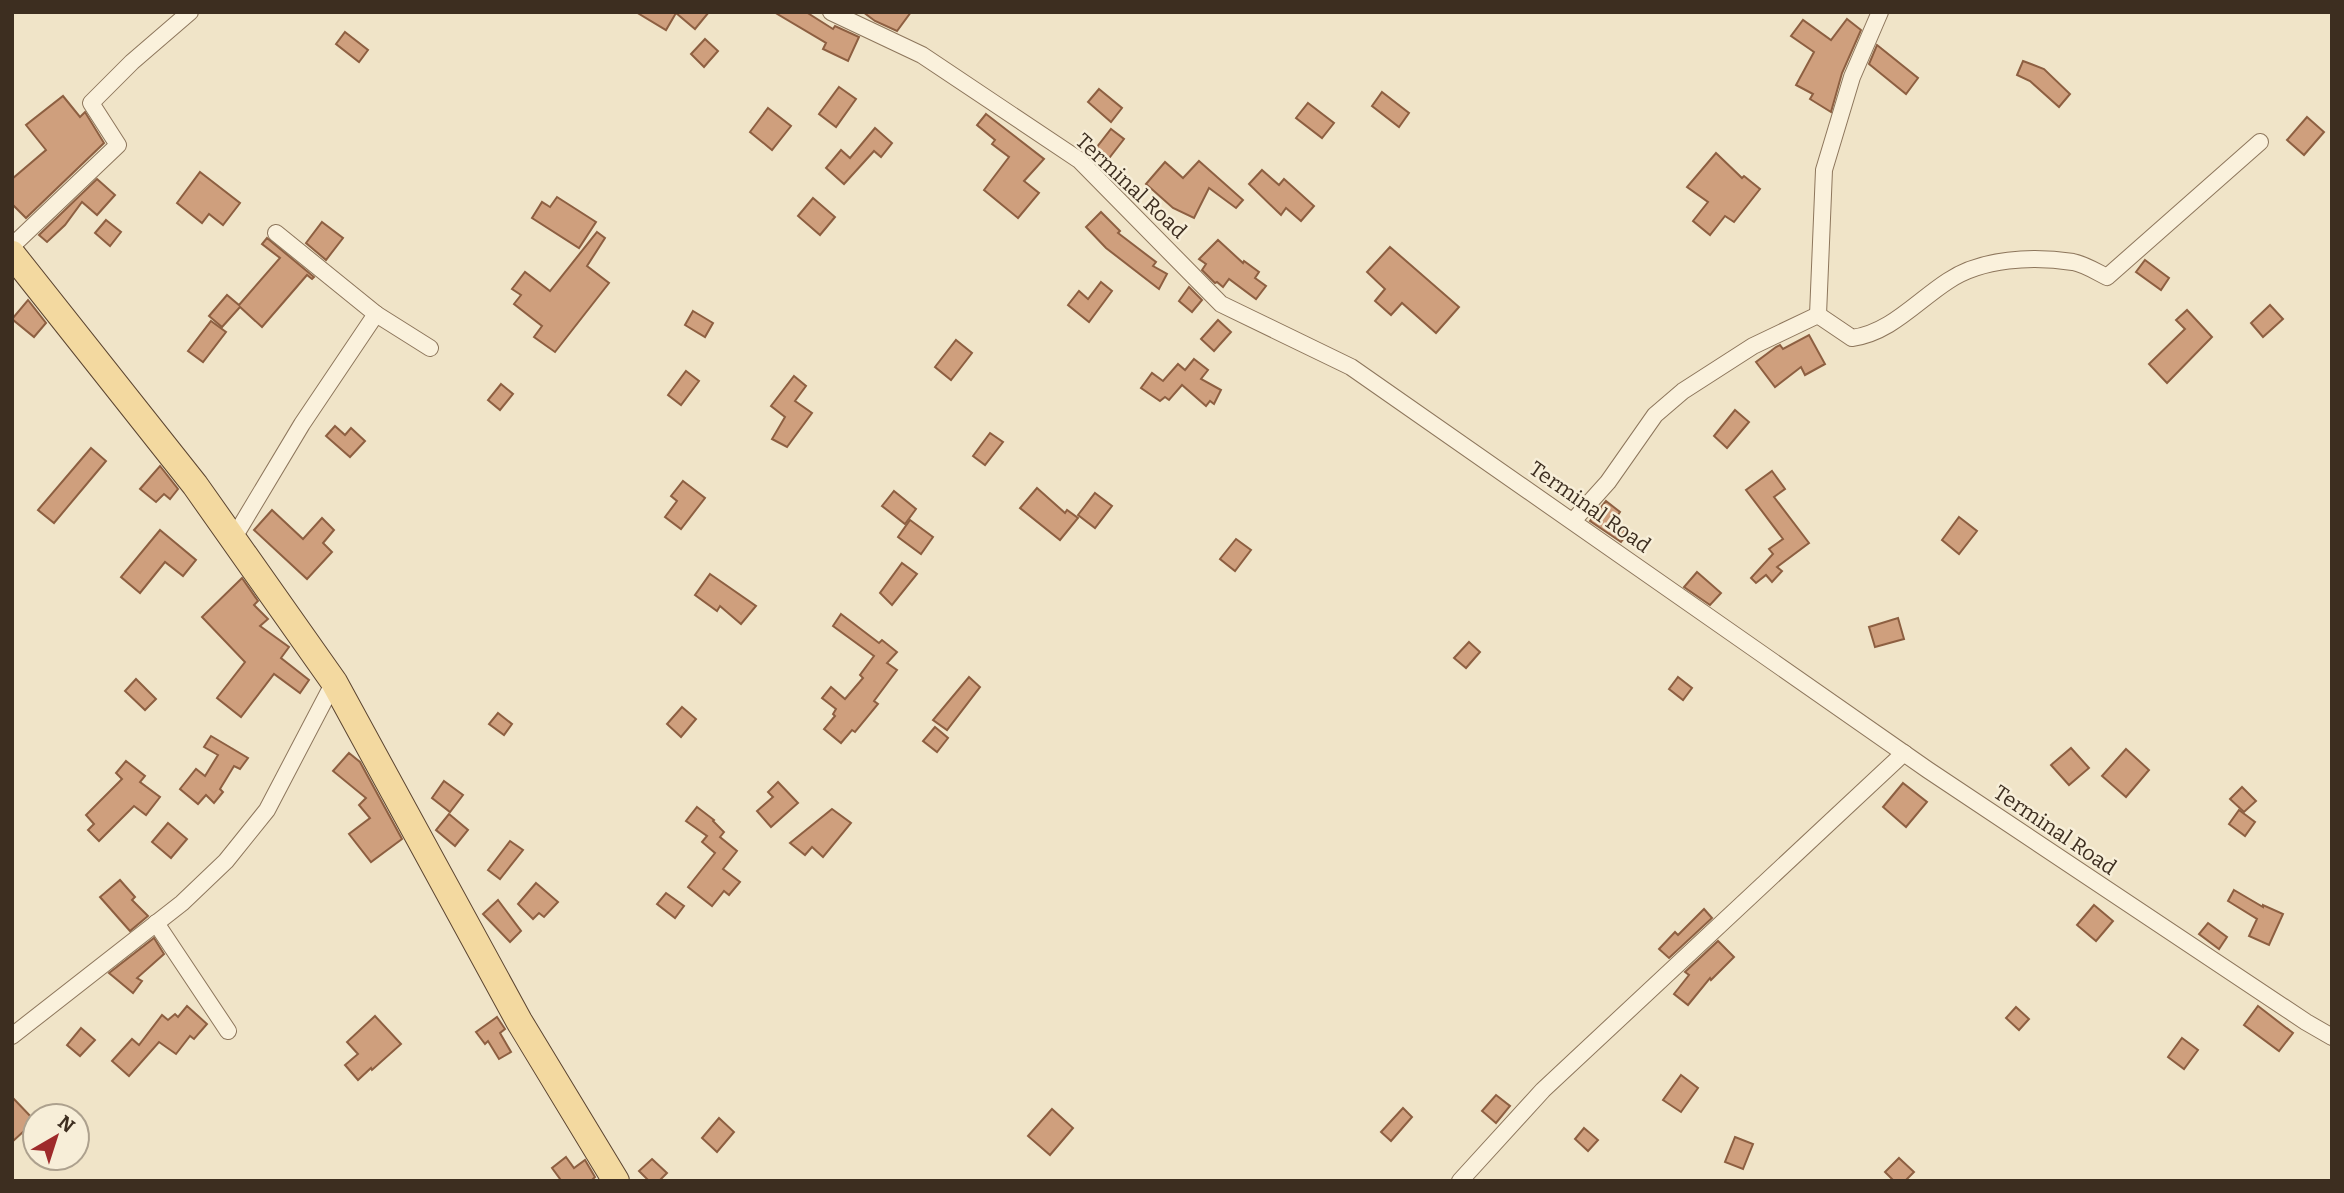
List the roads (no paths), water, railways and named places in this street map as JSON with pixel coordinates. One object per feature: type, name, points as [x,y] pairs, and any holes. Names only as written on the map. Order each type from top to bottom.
[{"type":"main road","points":[[12,254],[195,485],[334,682],[519,1021],[616,1181]]},
{"type":"street","points":[[12,247],[118,145],[91,103],[132,62],[190,12]]},
{"type":"street","name":"Terminal Road","points":[[831,12],[922,55],[1079,160],[1221,303],[1351,367],[1904,753],[2295,1015],[2332,1037]]},
{"type":"street","points":[[1818,315],[1824,170],[1852,77],[1880,12]]},
{"type":"street","points":[[1818,315],[1852,338],[1870,336],[1949,279],[1989,264],[2032,260],[2076,263],[2107,277],[2260,142]]},
{"type":"street","points":[[276,233],[376,314],[430,348]]},
{"type":"street","points":[[233,539],[302,424],[376,314]]},
{"type":"street","points":[[1573,521],[1608,482],[1655,415],[1682,391],[1753,346],[1818,315]]},
{"type":"street","points":[[12,1036],[182,903],[226,861],[267,810],[334,682]]},
{"type":"street","points":[[1460,1181],[1543,1090],[1904,753]]},
{"type":"street","points":[[156,923],[228,1031]]}]
